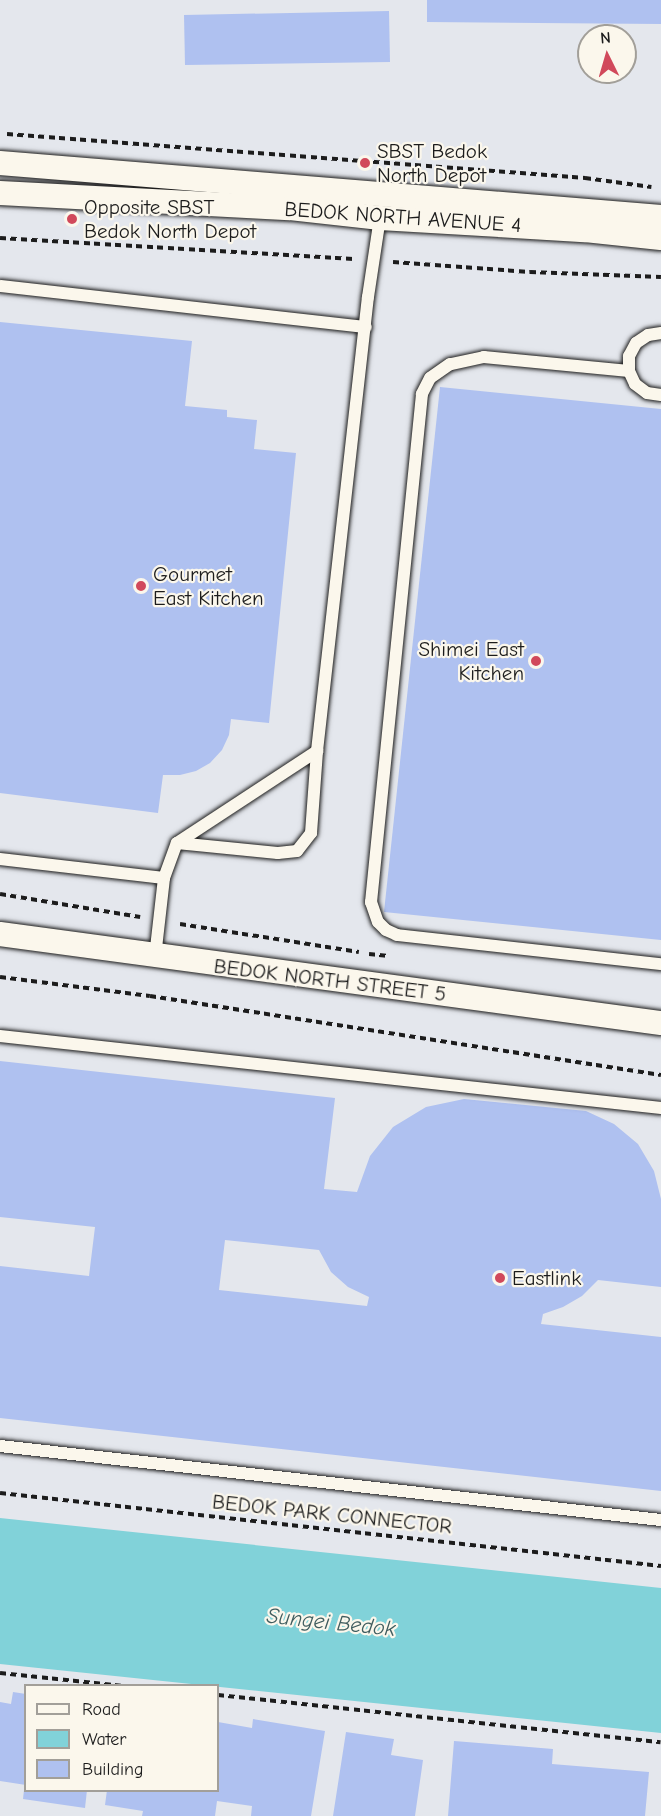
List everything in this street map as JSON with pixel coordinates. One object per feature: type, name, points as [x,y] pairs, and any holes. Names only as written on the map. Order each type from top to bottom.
[{"type":"street","name":"BEDOK NORTH AVENUE 4","points":[[0,163],[661,217]]},
{"type":"street","name":"BEDOK NORTH AVENUE 4","points":[[0,193],[290,208],[380,218],[585,230],[661,238]]},
{"type":"street","name":"BEDOK NORTH STREET 5","points":[[0,934],[155,957],[661,1023]]},
{"type":"lane","points":[[177,843],[278,853],[297,852],[311,833],[317,751],[373,260],[380,218]]},
{"type":"lane","points":[[0,286],[366,327]]},
{"type":"lane","points":[[661,333],[648,335],[636,343],[629,356],[629,370],[635,384],[647,393],[661,395]]},
{"type":"lane","points":[[629,370],[484,357],[450,364],[430,378],[422,394],[371,902],[378,922],[397,935],[661,964]]},
{"type":"lane","points":[[155,957],[164,878],[177,843],[317,751]]},
{"type":"lane","points":[[0,859],[164,878]]},
{"type":"lane","points":[[0,1036],[661,1108]]},
{"type":"lane","points":[[0,1446],[661,1520]]},
{"type":"path","points":[[0,135],[21,134],[585,178],[640,184],[661,190]]},
{"type":"path","points":[[0,238],[373,260],[530,272],[661,277]]},
{"type":"path","points":[[0,894],[390,956]]},
{"type":"path","points":[[0,977],[150,996],[661,1075]]},
{"type":"path","name":"BEDOK PARK CONNECTOR","points":[[0,1493],[661,1566]]},
{"type":"path","points":[[0,1673],[104,1684]]},
{"type":"path","points":[[219,1695],[661,1742]]},
{"type":"water","name":"Sungei Bedok","points":[[0,1518],[661,1588],[661,1733],[219,1687],[219,1684],[192,1684],[0,1664]]},
{"type":"building","points":[[427,0],[661,0],[661,24],[427,22]]},
{"type":"building","points":[[389,11],[390,62],[185,65],[184,15]]},
{"type":"building","name":"Gourmet East Kitchen","points":[[0,322],[192,341],[185,406],[227,410],[227,417],[257,420],[254,449],[296,453],[269,723],[231,719],[229,735],[222,750],[210,763],[196,771],[180,775],[163,775],[158,813],[0,793]]},
{"type":"building","name":"Shimei East Kitchen","points":[[440,387],[661,409],[661,940],[384,912]]},
{"type":"building","name":"Eastlink","points":[[0,1061],[335,1098],[324,1189],[357,1192],[370,1156],[393,1127],[426,1107],[464,1099],[586,1111],[614,1124],[638,1144],[654,1171],[661,1199],[661,1287],[598,1280],[582,1296],[563,1307],[543,1314],[541,1324],[661,1337],[661,1491],[0,1418],[0,1266],[89,1276],[95,1227],[0,1217]],"holes":[[[225,1240],[319,1250],[331,1272],[348,1287],[369,1297],[367,1306],[219,1290]]]},
{"type":"building","points":[[13,1692],[24,1694],[24,1785],[0,1781],[0,1702],[11,1704]]},
{"type":"building","points":[[253,1719],[325,1731],[311,1816],[251,1816],[252,1806],[217,1801],[215,1816],[142,1816],[143,1811],[105,1805],[107,1792],[219,1792],[219,1722],[252,1728]]},
{"type":"building","points":[[346,1732],[394,1739],[391,1755],[423,1760],[415,1816],[333,1816]]},
{"type":"building","points":[[454,1741],[553,1749],[552,1764],[649,1772],[645,1816],[448,1816]]},
{"type":"building","points":[[24,1790],[24,1792],[87,1792],[85,1808],[23,1799]]},
{"type":"place","name":"SBST Bedok North Depot","points":[[365,163]]},
{"type":"place","name":"Opposite SBST Bedok North Depot","points":[[72,219]]},
{"type":"place","name":"Gourmet East Kitchen","points":[[141,586]]},
{"type":"place","name":"Shimei East Kitchen","points":[[536,661]]},
{"type":"place","name":"Eastlink","points":[[500,1278]]}]
